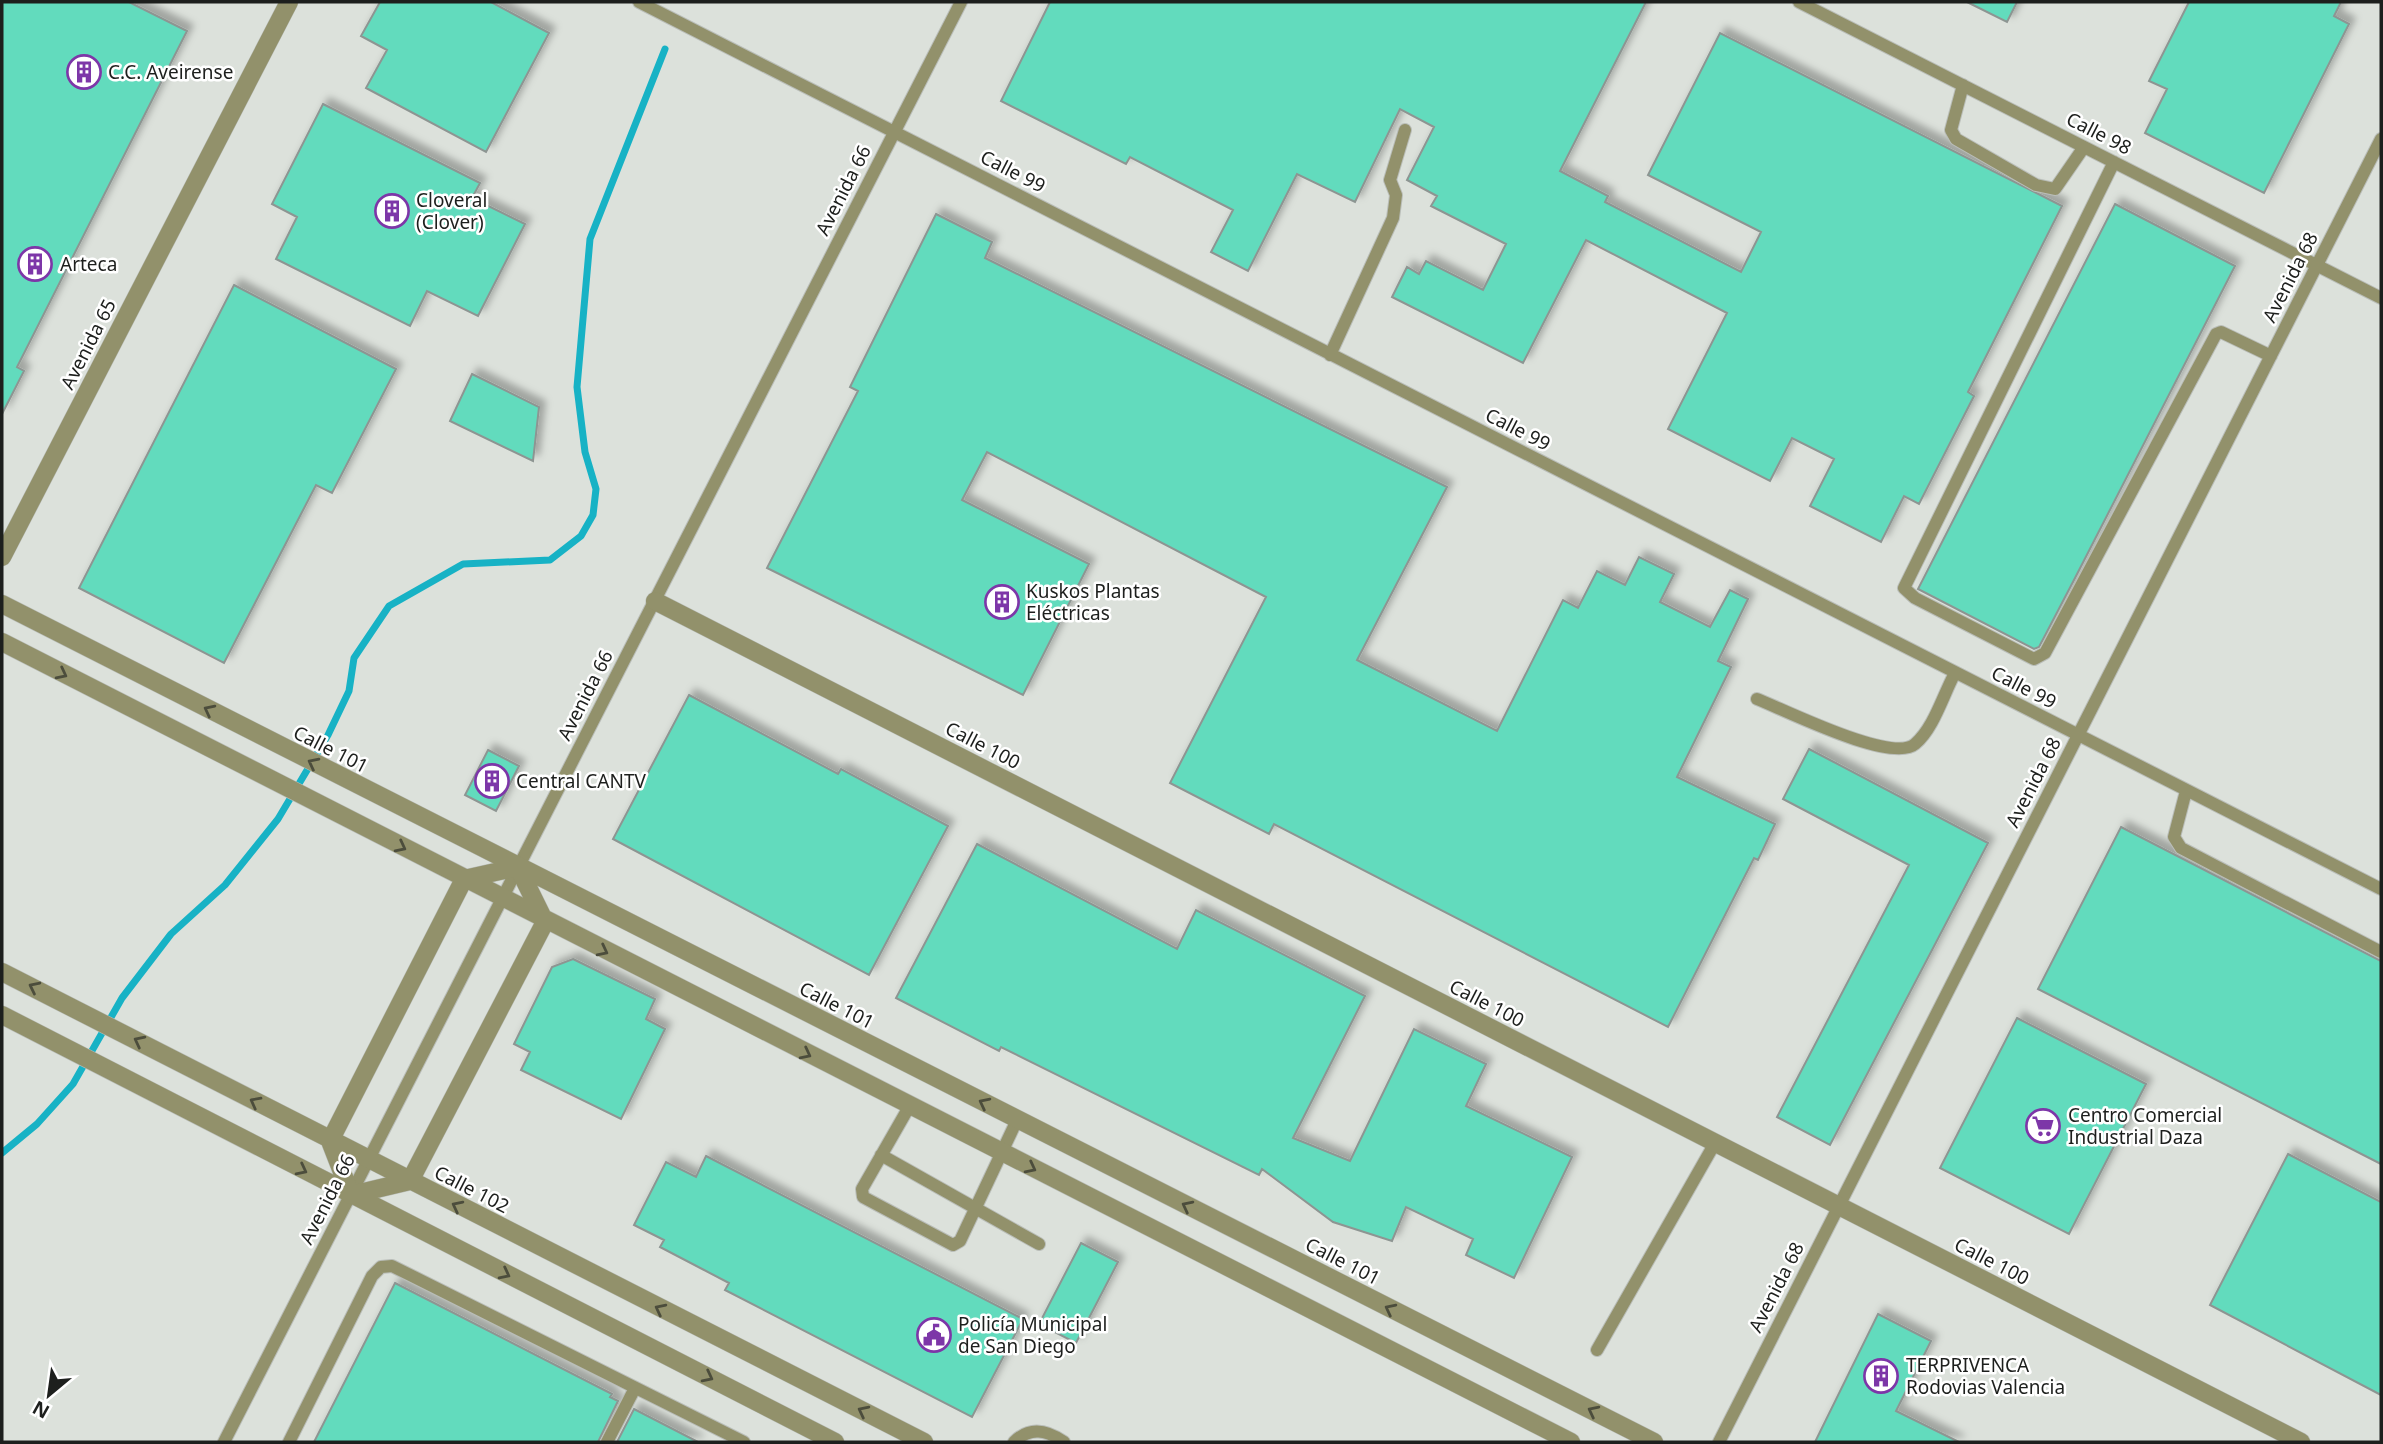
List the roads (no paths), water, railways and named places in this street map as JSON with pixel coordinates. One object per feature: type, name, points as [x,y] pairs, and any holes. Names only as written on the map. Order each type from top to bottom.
[{"type":"street","name":"Avenida 65","points":[[2,557],[289,2]]},
{"type":"street","name":"Calle 100","points":[[655,601],[2301,1442]]},
{"type":"street","name":"Calle 101","points":[[2,604],[356,786],[1654,1442]]},
{"type":"street","points":[[2,642],[545,922],[1571,1442]]},
{"type":"street","points":[[464,879],[518,867],[545,922]]},
{"type":"street","points":[[351,1195],[330,1141],[464,879]]},
{"type":"street","points":[[351,1195],[410,1181],[545,922]]},
{"type":"street","name":"Calle 102","points":[[2,972],[924,1442]]},
{"type":"street","points":[[2,1015],[835,1442]]},
{"type":"lane","name":"Calle 99","points":[[639,2],[2381,889]]},
{"type":"lane","name":"Avenida 66","points":[[225,1442],[500,899],[961,2]]},
{"type":"lane","name":"Calle 98","points":[[1799,2],[2381,298]]},
{"type":"lane","points":[[1963,85],[1951,130],[1956,139],[2036,185],[2055,189],[2084,147]]},
{"type":"lane","points":[[1330,355],[1393,218],[1396,195],[1390,180],[1405,130]]},
{"type":"lane","name":"Avenida 68","points":[[1719,1442],[2381,139]]},
{"type":"lane","points":[[2114,162],[1905,588],[1915,598],[2034,659],[2045,653],[2216,334],[2221,332],[2271,356]]},
{"type":"lane","points":[[1757,699],[1875,746],[1900,750],[1913,747],[1925,734],[1955,673]]},
{"type":"lane","points":[[2186,791],[2174,837],[2181,848],[2381,952]]},
{"type":"lane","points":[[909,1107],[862,1189],[863,1197],[953,1245],[960,1241],[1017,1120]]},
{"type":"lane","points":[[1597,1350],[1715,1143]]},
{"type":"lane","points":[[881,1155],[1039,1244]]},
{"type":"lane","points":[[289,1442],[372,1276],[380,1267],[391,1266],[744,1442]]},
{"type":"lane","points":[[607,1442],[635,1388]]},
{"type":"lane","points":[[1014,1442],[1028,1432],[1049,1432],[1064,1442]]},
{"type":"waterway","points":[[2,1153],[37,1124],[73,1084],[122,998],[171,934],[225,885],[278,819],[328,735],[349,691],[354,658],[389,606],[463,564],[550,560],[581,536],[593,515],[596,489],[585,452],[577,387],[590,239],[665,49]]},
{"type":"place","name":"C.C. Aveirense","points":[[84,72]]},
{"type":"place","name":"Cloveral (Clover)","points":[[392,211]]},
{"type":"place","name":"Arteca","points":[[35,264]]},
{"type":"place","name":"Kuskos Plantas Eléctricas","points":[[1002,602]]},
{"type":"place","name":"Central CANTV","points":[[492,781]]},
{"type":"place","name":"Centro Comercial Industrial Daza","points":[[2043,1126]]},
{"type":"place","name":"Policía Municipal de San Diego","points":[[934,1335]]},
{"type":"place","name":"TERPRIVENCA Rodovias Valencia","points":[[1881,1376]]}]
